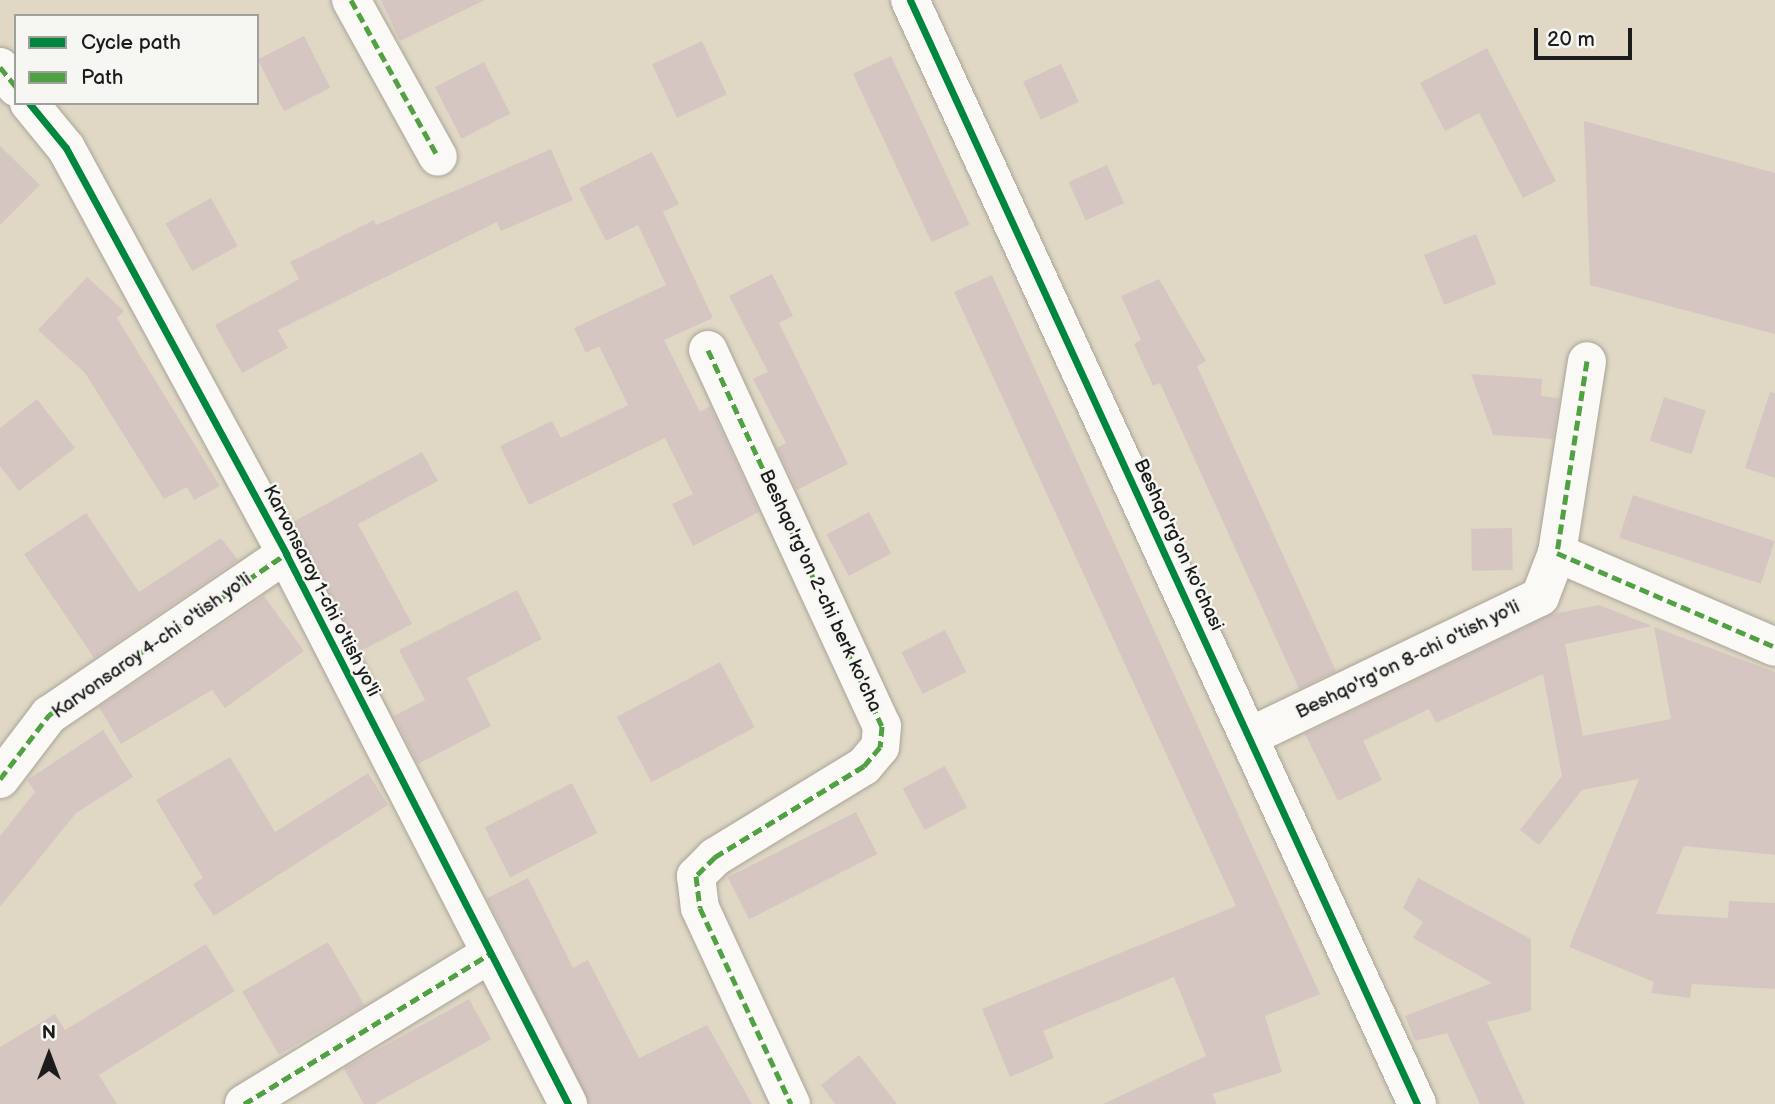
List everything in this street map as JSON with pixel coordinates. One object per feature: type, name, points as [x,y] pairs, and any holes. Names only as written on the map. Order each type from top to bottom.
[{"type":"street","points":[[351,0],[438,157]]},
{"type":"street","name":"Beshqo'rg'on ko'chasi","points":[[910,0],[1417,1104]]},
{"type":"street","name":"Karvonsaroy 1-chi o'tish yo'li","points":[[28,105],[66,148],[286,554],[568,1104]]},
{"type":"street","name":"Beshqo'rg'on 2-chi berk ko'cha","points":[[708,351],[882,726],[880,747],[864,766],[715,857],[696,876],[700,908],[791,1104]]},
{"type":"street","name":"Beshqo'rg'on 8-chi o'tish yo'li","points":[[1248,737],[1540,597],[1557,553],[1587,361]]},
{"type":"street","points":[[1557,553],[1775,647]]},
{"type":"street","name":"Karvonsaroy 4-chi o'tish yo'li","points":[[0,779],[49,715],[286,554]]},
{"type":"street","points":[[244,1104],[490,954]]},
{"type":"building","points":[[381,0],[485,0],[400,41]]},
{"type":"building","points":[[304,36],[330,88],[284,111],[259,59]]},
{"type":"building","points":[[702,41],[727,94],[677,118],[652,64]]},
{"type":"building","points":[[1487,48],[1556,181],[1523,198],[1479,113],[1445,131],[1420,83]]},
{"type":"building","points":[[891,56],[970,225],[932,242],[853,74]]},
{"type":"building","points":[[484,62],[510,114],[461,139],[435,87]]},
{"type":"building","points":[[1061,64],[1079,102],[1041,120],[1023,82]]},
{"type":"building","points":[[1584,121],[1775,173],[1775,334],[1590,285]]},
{"type":"building","points":[[0,146],[40,185],[0,225]]},
{"type":"building","points":[[551,149],[573,200],[501,231],[497,222],[278,330],[288,348],[242,373],[215,325],[299,279],[290,262],[374,220],[376,225]]},
{"type":"building","points":[[652,152],[679,204],[663,212],[713,318],[664,340],[700,412],[710,406],[759,512],[693,546],[672,504],[693,494],[665,438],[529,505],[500,446],[552,421],[561,438],[628,405],[599,346],[586,353],[574,328],[666,285],[638,225],[606,241],[579,188]]},
{"type":"building","points":[[1107,165],[1124,203],[1086,220],[1069,182]]},
{"type":"building","points":[[211,198],[238,246],[192,271],[166,223]]},
{"type":"building","points":[[1476,234],[1496,284],[1444,305],[1424,255]]},
{"type":"building","points":[[772,274],[793,316],[779,323],[848,464],[797,490],[777,448],[786,443],[753,379],[768,372],[729,296]]},
{"type":"building","points":[[992,275],[1320,994],[1265,1016],[1282,1072],[1212,1094],[1217,1104],[1103,1104],[1206,1056],[1174,977],[1043,1031],[1054,1058],[1010,1077],[982,1009],[1236,906],[954,292]]},
{"type":"building","points":[[87,277],[124,311],[117,318],[220,486],[194,500],[187,487],[164,499],[85,373],[38,330]]},
{"type":"building","points":[[1159,279],[1206,361],[1197,366],[1336,671],[1299,689],[1160,383],[1153,386],[1134,344],[1141,340],[1121,296]]},
{"type":"building","points":[[1471,374],[1542,379],[1541,396],[1559,398],[1553,439],[1493,435]]},
{"type":"building","points":[[1770,392],[1775,393],[1775,478],[1745,468]]},
{"type":"building","points":[[1664,397],[1706,411],[1692,454],[1650,441]]},
{"type":"building","points":[[37,399],[75,448],[19,491],[0,466],[0,428]]},
{"type":"building","points":[[422,452],[438,481],[358,524],[412,624],[361,651],[293,522]]},
{"type":"building","points":[[1633,495],[1775,541],[1761,584],[1619,538]]},
{"type":"building","points":[[869,512],[891,553],[849,576],[827,535]]},
{"type":"building","points":[[86,513],[139,592],[221,538],[238,560],[94,658],[24,554]]},
{"type":"building","points":[[1512,528],[1513,570],[1472,571],[1471,529]]},
{"type":"building","points":[[517,590],[542,639],[467,678],[491,726],[418,764],[394,716],[425,700],[399,650]]},
{"type":"building","points":[[264,596],[304,651],[225,708],[212,690],[121,744],[99,707]]},
{"type":"building","points":[[1599,605],[1652,626],[1565,644],[1583,736],[1671,719],[1654,627],[1775,672],[1775,855],[1684,846],[1656,914],[1728,918],[1729,901],[1775,903],[1775,989],[1692,984],[1690,998],[1651,993],[1654,982],[1569,947],[1639,779],[1582,790],[1539,845],[1520,830],[1562,776],[1543,674],[1436,723],[1429,709],[1363,741],[1382,780],[1338,801],[1305,734],[1552,614]]},
{"type":"building","points":[[945,630],[966,672],[923,694],[901,652]]},
{"type":"building","points":[[720,662],[755,727],[651,782],[617,717]]},
{"type":"building","points":[[103,730],[133,777],[76,813],[0,907],[0,836],[35,792],[27,780]]},
{"type":"building","points":[[230,757],[275,832],[368,773],[388,805],[214,916],[193,884],[203,878],[156,800]]},
{"type":"building","points":[[945,766],[967,807],[925,830],[903,789]]},
{"type":"building","points":[[572,783],[597,833],[510,877],[485,827]]},
{"type":"building","points":[[856,812],[877,854],[749,919],[728,877]]},
{"type":"building","points":[[528,878],[573,968],[588,960],[639,1058],[707,1025],[752,1104],[590,1104],[487,898]]},
{"type":"building","points":[[1418,878],[1531,939],[1531,1011],[1487,1022],[1525,1104],[1480,1104],[1447,1033],[1415,1041],[1405,1016],[1492,983],[1413,938],[1423,922],[1403,908]]},
{"type":"building","points":[[328,942],[364,1005],[279,1055],[242,992]]},
{"type":"building","points":[[206,944],[235,991],[99,1075],[117,1104],[0,1104],[0,1047],[55,1014],[65,1030]]},
{"type":"building","points":[[469,999],[491,1039],[374,1104],[364,1104],[344,1068]]},
{"type":"building","points":[[859,1055],[897,1104],[835,1104],[821,1085]]},
{"type":"marked path","points":[[351,0],[438,157]]},
{"type":"marked path","points":[[0,67],[14,84]]},
{"type":"marked path","points":[[708,350],[882,726],[880,747],[864,766],[715,857],[696,876],[700,908],[791,1104]]},
{"type":"marked path","points":[[1587,361],[1557,553],[1775,647]]},
{"type":"marked path","points":[[0,779],[49,715],[286,554]]},
{"type":"marked path","points":[[244,1104],[490,954]]},
{"type":"cycle path","points":[[910,0],[1417,1104]]},
{"type":"cycle path","points":[[31,105],[66,148],[286,554],[568,1104]]}]
